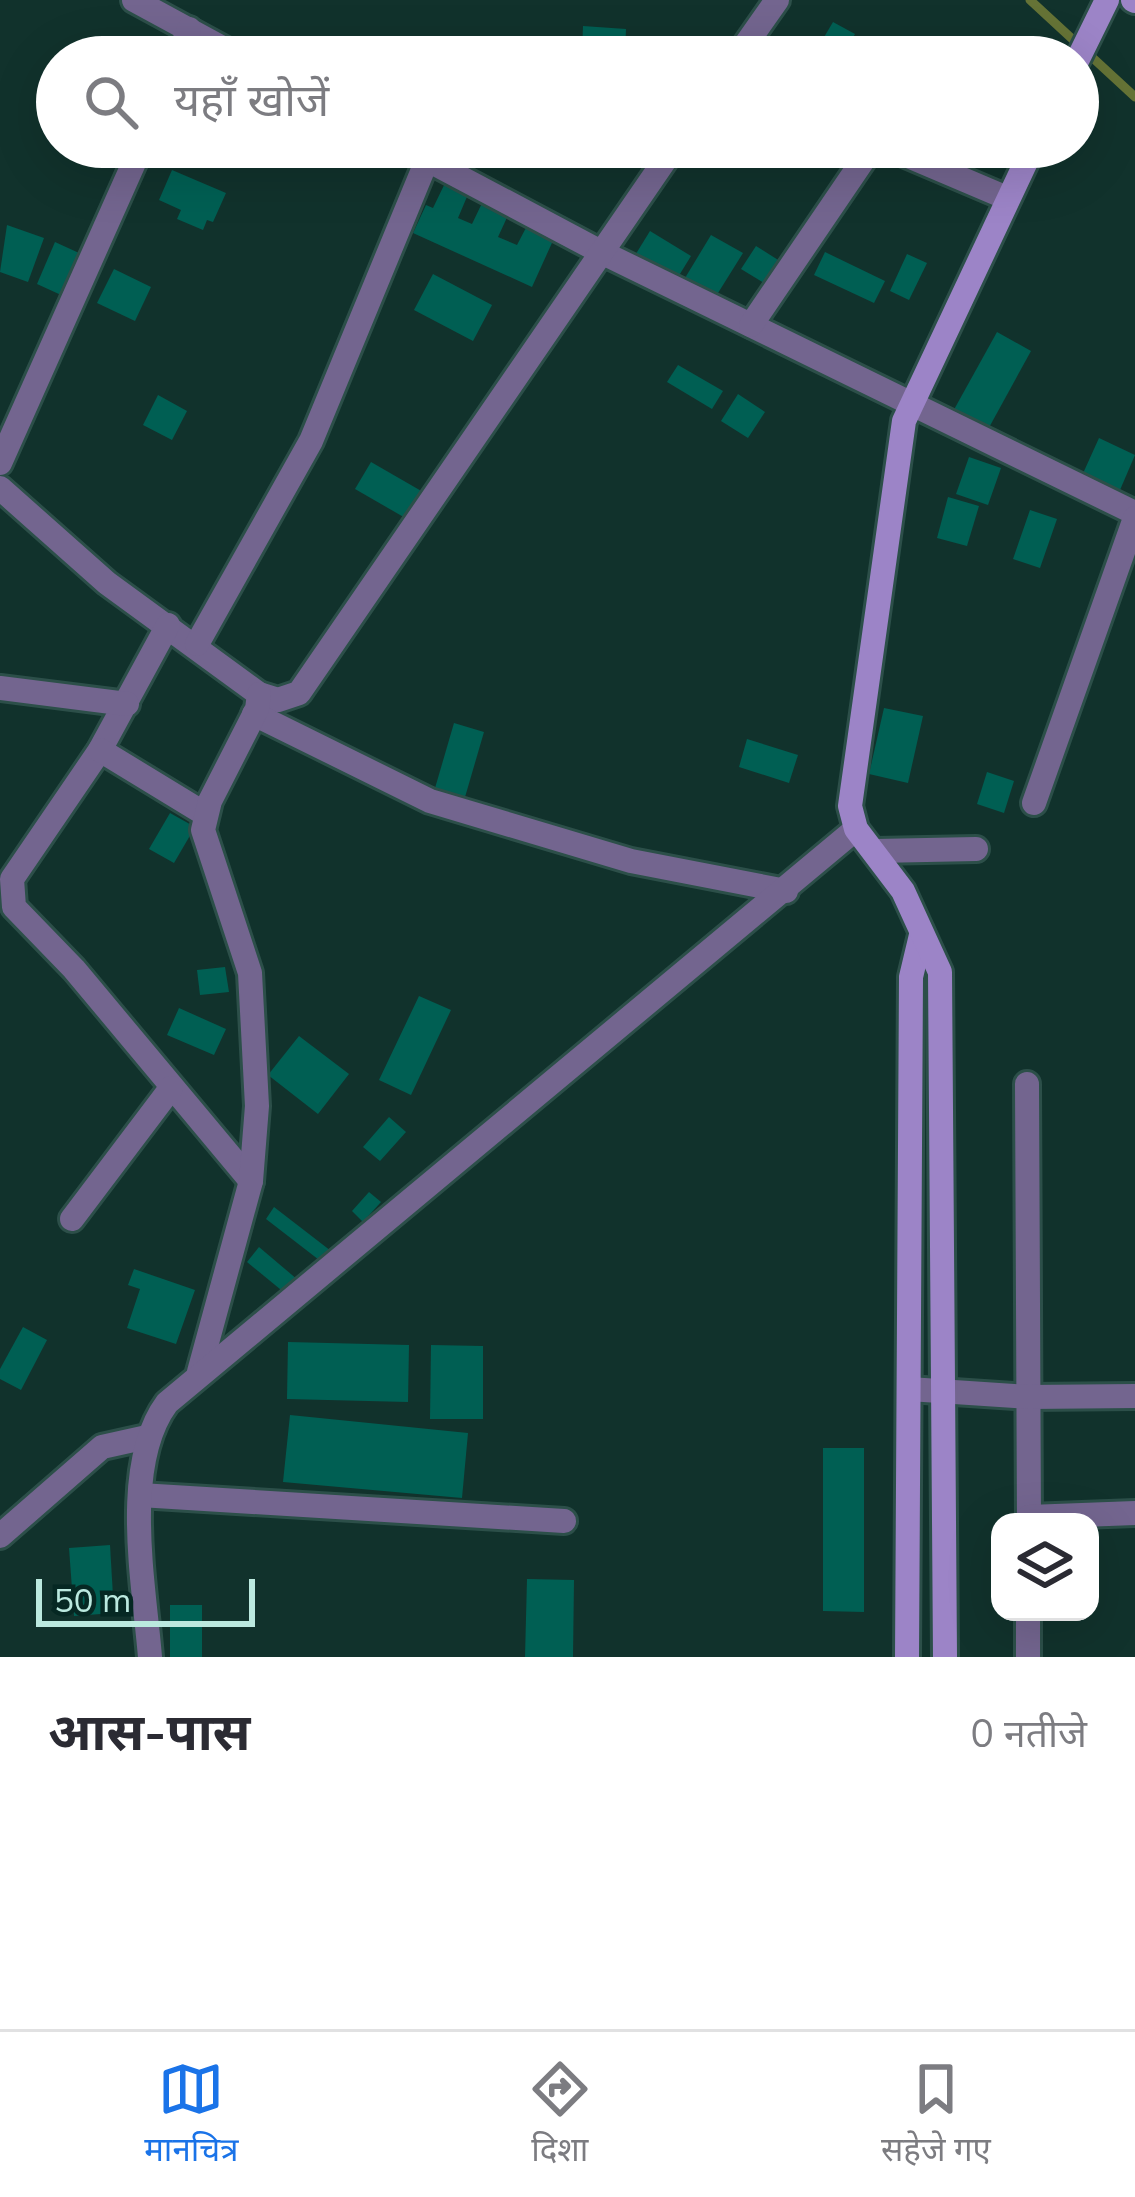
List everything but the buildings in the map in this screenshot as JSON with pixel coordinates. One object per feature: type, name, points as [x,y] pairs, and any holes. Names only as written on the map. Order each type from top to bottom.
[{"type":"street","points":[[134,0],[202,36]]},
{"type":"street","points":[[752,36],[777,0]]},
{"type":"street","points":[[1090,36],[1107,0]]},
{"type":"street","points":[[186,36],[189,29]]},
{"type":"street","points":[[0,463],[132,168]]},
{"type":"street","points":[[197,644],[311,441],[424,168]]},
{"type":"street","points":[[442,168],[601,252],[1135,515],[1034,803]]},
{"type":"street","points":[[256,704],[308,686],[659,168]]},
{"type":"street","points":[[751,325],[857,168]]},
{"type":"street","points":[[935,168],[1007,197]]},
{"type":"street","points":[[945,1657],[940,972],[903,891],[856,829],[850,806],[898,448],[909,405],[1022,168]]},
{"type":"street","points":[[0,488],[94,573],[197,644],[256,704],[430,801],[631,861],[786,891]]},
{"type":"street","points":[[169,625],[100,750],[12,879],[7,909],[74,969],[250,1181]]},
{"type":"street","points":[[0,688],[128,704]]},
{"type":"street","points":[[199,1372],[250,1181],[257,1106],[250,973],[205,846],[205,814],[256,704]]},
{"type":"street","points":[[100,750],[205,814]]},
{"type":"street","points":[[149,1657],[140,1495],[147,1437],[167,1403],[856,829]]},
{"type":"street","points":[[876,851],[976,849]]},
{"type":"street","points":[[907,1657],[911,977],[921,935]]},
{"type":"street","points":[[1027,1084],[1029,1513]]},
{"type":"street","points":[[72,1219],[171,1088]]},
{"type":"street","points":[[909,1389],[1029,1397],[1135,1396]]},
{"type":"street","points":[[0,1536],[102,1447],[147,1437]]},
{"type":"street","points":[[140,1495],[564,1522]]},
{"type":"street","points":[[1099,1515],[1135,1513]]},
{"type":"street","points":[[1028,1621],[1028,1657]]},
{"type":"waterway","points":[[1030,0],[1069,36]]},
{"type":"waterway","points":[[1099,64],[1135,97]]}]
